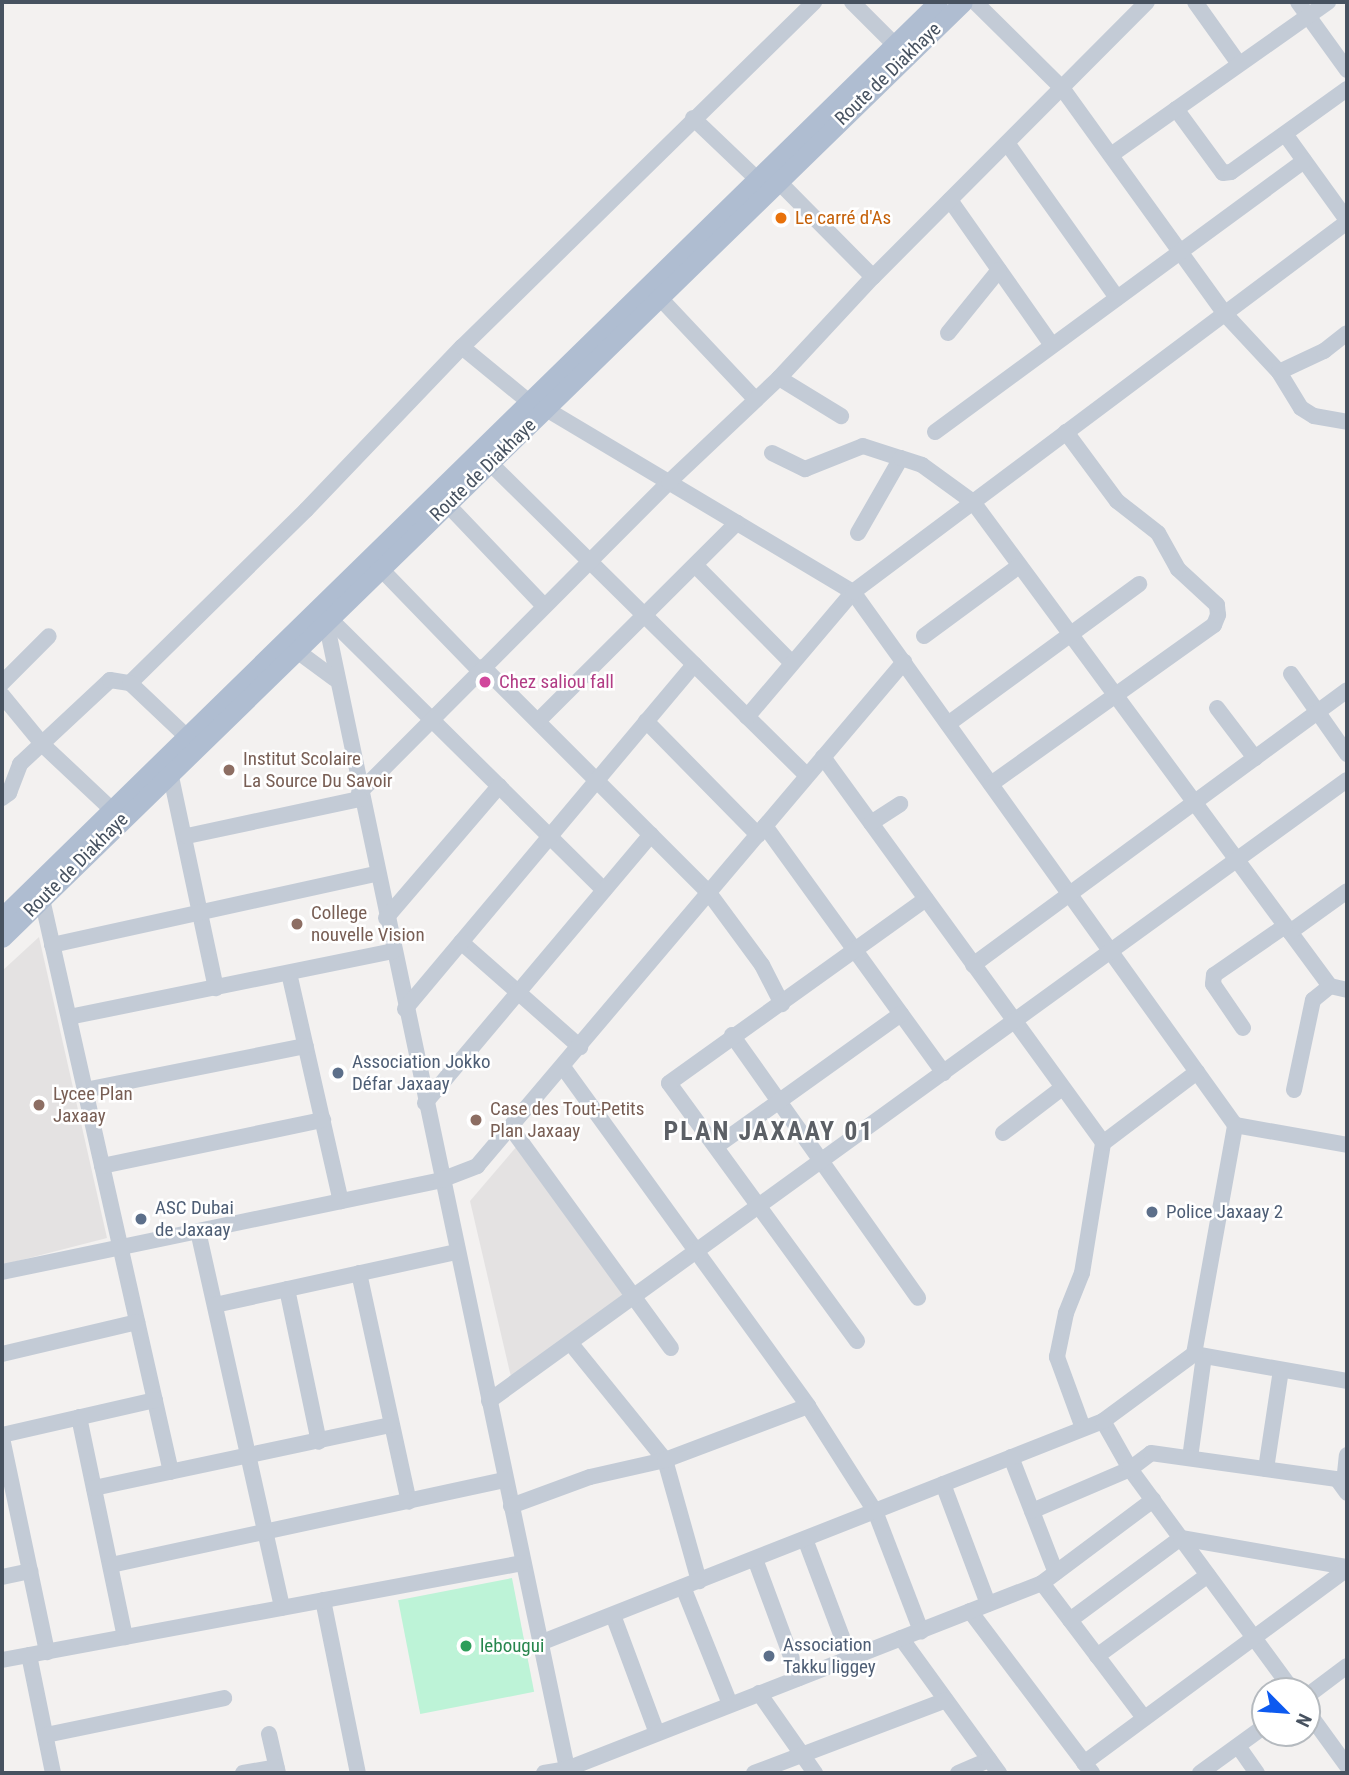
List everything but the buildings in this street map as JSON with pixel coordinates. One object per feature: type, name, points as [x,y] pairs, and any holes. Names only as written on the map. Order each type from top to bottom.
[{"type":"main road","name":"Route de Diakhaye","points":[[2,938],[170,772],[289,645],[537,405],[757,179],[938,2]]},
{"type":"main road","name":"Route de Diakhaye","points":[[324,611],[381,569],[490,463],[537,405],[659,297],[963,2]]},
{"type":"main road","name":"Route de Diakhaye","points":[[2,917],[185,735],[289,645]]},
{"type":"street","points":[[130,683],[306,510],[462,347],[814,2]]},
{"type":"street","points":[[852,2],[895,45]]},
{"type":"street","points":[[975,2],[1062,88],[1225,314],[1279,372],[1301,408],[1314,416],[1347,422]]},
{"type":"street","points":[[187,836],[360,796],[544,606],[779,378],[873,277],[1147,2]]},
{"type":"street","points":[[1195,2],[1239,64]]},
{"type":"street","points":[[1298,2],[1347,70]]},
{"type":"street","points":[[1111,155],[1328,2]]},
{"type":"street","points":[[1176,109],[1223,173],[1347,89]]},
{"type":"street","points":[[693,118],[757,179]]},
{"type":"street","points":[[747,717],[853,592],[1347,221],[1284,134]]},
{"type":"street","points":[[1006,143],[1116,298]]},
{"type":"street","points":[[935,432],[1304,161]]},
{"type":"street","points":[[778,181],[873,277]]},
{"type":"street","points":[[950,200],[1052,345]]},
{"type":"street","points":[[948,333],[999,270]]},
{"type":"street","points":[[659,297],[756,400]]},
{"type":"street","points":[[1279,372],[1324,351],[1347,332]]},
{"type":"street","points":[[462,347],[537,405],[853,592],[1235,1125],[1199,1355],[1190,1458]]},
{"type":"street","points":[[779,378],[841,416]]},
{"type":"street","points":[[991,784],[1214,625],[1217,605],[1185,579],[1158,533],[1117,501],[1066,432]]},
{"type":"street","points":[[772,453],[805,469],[863,446],[931,471],[973,502],[1330,986],[1347,989]]},
{"type":"street","points":[[858,533],[901,458]]},
{"type":"street","points":[[490,463],[807,776]]},
{"type":"street","points":[[447,504],[544,606]]},
{"type":"street","points":[[537,721],[737,523]]},
{"type":"street","points":[[695,565],[792,663]]},
{"type":"street","points":[[924,636],[1019,566]]},
{"type":"street","points":[[381,569],[709,893],[762,965],[782,1004]]},
{"type":"street","points":[[948,724],[1139,584]]},
{"type":"street","points":[[324,611],[335,678],[376,874],[567,1771]]},
{"type":"street","points":[[324,611],[604,890]]},
{"type":"street","points":[[2,683],[49,636]]},
{"type":"street","points":[[289,645],[335,678]]},
{"type":"street","points":[[2,1272],[441,1180],[477,1166],[904,662]]},
{"type":"street","points":[[405,1009],[551,839],[596,780],[694,664]]},
{"type":"street","points":[[1291,674],[1347,754]]},
{"type":"street","points":[[2,798],[9,793],[20,764],[110,680],[130,683],[185,735]]},
{"type":"street","points":[[973,965],[1347,690]]},
{"type":"street","points":[[2,695],[43,745],[110,808]]},
{"type":"street","points":[[1217,708],[1255,758]]},
{"type":"street","points":[[646,721],[761,831],[855,951],[944,1073]]},
{"type":"street","points":[[823,757],[1102,1143]]},
{"type":"street","points":[[170,772],[187,836],[216,988]]},
{"type":"street","points":[[489,1401],[572,1345],[1347,780]]},
{"type":"street","points":[[386,918],[499,786]]},
{"type":"street","points":[[871,823],[900,804]]},
{"type":"street","points":[[425,1103],[652,835]]},
{"type":"street","points":[[52,945],[376,874]]},
{"type":"street","points":[[1243,1028],[1213,984],[1214,975],[1347,891]]},
{"type":"street","points":[[42,899],[171,1472]]},
{"type":"street","points":[[857,1340],[718,1146],[669,1083],[732,1035],[782,1004],[926,899]]},
{"type":"street","points":[[461,942],[580,1047]]},
{"type":"street","points":[[69,1017],[393,951]]},
{"type":"street","points":[[289,973],[341,1201]]},
{"type":"street","points":[[1294,1090],[1313,1000],[1330,986]]},
{"type":"street","points":[[718,1146],[901,1014]]},
{"type":"street","points":[[732,1035],[918,1298]]},
{"type":"street","points":[[85,1090],[306,1046]]},
{"type":"street","points":[[563,1067],[808,1406],[875,1511],[921,1630]]},
{"type":"street","points":[[1083,1428],[1057,1357],[1066,1313],[1082,1273],[1102,1143],[1197,1072]]},
{"type":"street","points":[[1003,1133],[1062,1088]]},
{"type":"street","points":[[102,1166],[323,1120]]},
{"type":"street","points":[[1235,1125],[1347,1144]]},
{"type":"street","points":[[511,1128],[636,1296],[671,1348]]},
{"type":"street","points":[[198,1231],[282,1608]]},
{"type":"street","points":[[215,1305],[457,1252]]},
{"type":"street","points":[[359,1273],[390,1425],[409,1502]]},
{"type":"street","points":[[286,1289],[319,1442]]},
{"type":"street","points":[[2,1354],[137,1322]]},
{"type":"street","points":[[572,1345],[665,1460],[699,1581]]},
{"type":"street","points":[[540,1643],[1103,1420],[1199,1355],[1347,1381]]},
{"type":"street","points":[[1266,1469],[1281,1370]]},
{"type":"street","points":[[47,1652],[30,1571],[8,1500],[2,1436],[155,1399]]},
{"type":"street","points":[[511,1506],[590,1478],[665,1460],[808,1406]]},
{"type":"street","points":[[79,1417],[125,1637]]},
{"type":"street","points":[[1103,1420],[1130,1469],[1283,1677]]},
{"type":"street","points":[[94,1488],[390,1425]]},
{"type":"street","points":[[1032,1511],[1130,1469],[1151,1452],[1344,1479],[1347,1455]]},
{"type":"street","points":[[1011,1457],[1056,1573]]},
{"type":"street","points":[[111,1565],[505,1480]]},
{"type":"street","points":[[943,1484],[988,1604]]},
{"type":"street","points":[[544,1773],[567,1771],[730,1704],[1042,1583],[1153,1500]]},
{"type":"street","points":[[1070,1620],[1181,1538],[1347,1568]]},
{"type":"street","points":[[805,1539],[850,1658]]},
{"type":"street","points":[[755,1559],[799,1678]]},
{"type":"street","points":[[2,1660],[523,1563]]},
{"type":"street","points":[[970,1612],[1088,1768],[1144,1718],[1347,1568]]},
{"type":"street","points":[[2,1577],[30,1571]]},
{"type":"street","points":[[1097,1656],[1208,1576]]},
{"type":"street","points":[[1042,1583],[1144,1718]]},
{"type":"street","points":[[683,1587],[730,1704]]},
{"type":"street","points":[[323,1601],[358,1773]]},
{"type":"street","points":[[613,1615],[657,1733]]},
{"type":"street","points":[[901,1638],[994,1767],[958,1773]]},
{"type":"street","points":[[29,1655],[53,1773]]},
{"type":"street","points":[[1321,1686],[1347,1666]]},
{"type":"street","points":[[759,1693],[815,1773]]},
{"type":"street","points":[[46,1735],[224,1698]]},
{"type":"street","points":[[754,1773],[946,1700]]},
{"type":"street","points":[[1321,1730],[1347,1764]]},
{"type":"street","points":[[243,1773],[277,1770],[269,1734]]},
{"type":"street","points":[[1200,1773],[1251,1736]]},
{"type":"street","points":[[1238,1746],[1257,1773]]},
{"type":"shaded area","name":"Lycee Plan Jaxaay","points":[[39,937],[107,1238],[2,1265],[2,971]]},
{"type":"shaded area","points":[[517,1146],[625,1296],[511,1377],[470,1201]]},
{"type":"green space","name":"lebougui","points":[[512,1578],[534,1692],[420,1714],[398,1600]]},
{"type":"place","name":"Le carré d'As","points":[[781,218]]},
{"type":"place","name":"Chez saliou fall","points":[[485,682]]},
{"type":"place","name":"Institut Scolaire La Source Du Savoir","points":[[229,770]]},
{"type":"place","name":"College nouvelle Vision","points":[[297,924]]},
{"type":"place","name":"Association Jokko Défar Jaxaay","points":[[338,1073]]},
{"type":"place","name":"Lycee Plan Jaxaay","points":[[39,1105]]},
{"type":"place","name":"Case des Tout-Petits Plan Jaxaay","points":[[476,1120]]},
{"type":"place","name":"Police Jaxaay 2","points":[[1152,1212]]},
{"type":"place","name":"ASC Dubai de Jaxaay","points":[[141,1219]]},
{"type":"place","name":"lebougui","points":[[466,1646]]},
{"type":"place","name":"Association Takku liggey","points":[[769,1656]]},
{"type":"district","name":"PLAN JAXAAY 01","points":[[769,1132]]}]
